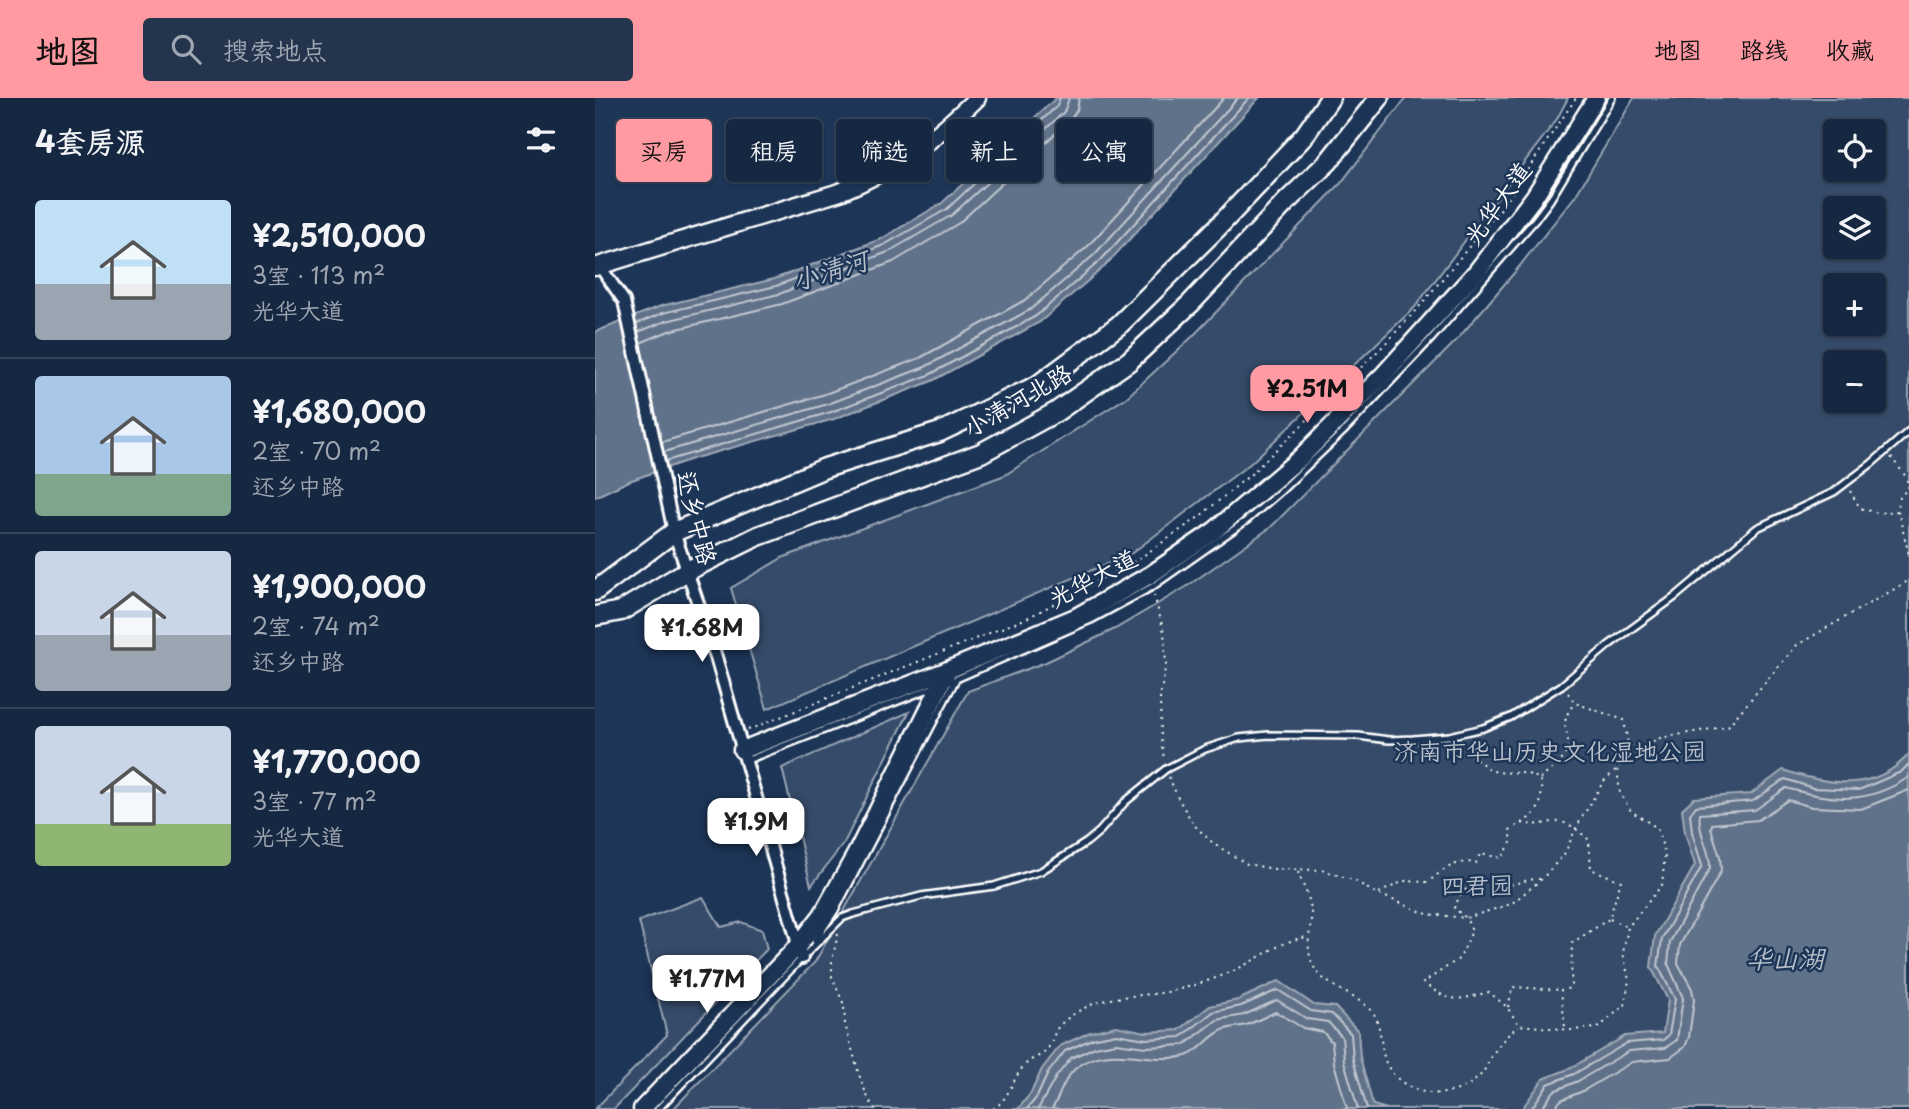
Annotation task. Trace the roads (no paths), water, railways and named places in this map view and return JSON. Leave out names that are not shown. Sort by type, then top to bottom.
[{"type":"main road","points":[[597,266],[827,196],[866,181],[918,150],[946,129],[977,98]]},
{"type":"main road","name":"小清河北路","points":[[595,592],[674,531],[825,468],[940,432],[1038,385],[1119,325],[1218,227],[1304,136],[1331,98]]},
{"type":"main road","name":"小清河北路","points":[[595,616],[621,611],[687,571],[758,536],[981,453],[1056,412],[1129,361],[1191,303],[1288,200],[1328,162],[1379,98]]},
{"type":"main road","name":"光华大道","points":[[741,749],[949,678],[1076,617],[1150,575],[1214,531],[1300,458],[1382,376],[1477,271],[1534,197],[1597,98]]},
{"type":"main road","points":[[642,1109],[800,952],[851,863],[949,678]]},
{"type":"street","name":"还乡中路","points":[[597,266],[624,300],[674,531],[716,657],[800,952]]},
{"type":"lane","points":[[949,678],[1091,620],[1152,587],[1246,521],[1282,490],[1343,432],[1432,338],[1535,220],[1557,190],[1612,98]]},
{"type":"lane","points":[[658,1109],[800,952],[842,918],[921,896],[994,886],[1041,871],[1068,856],[1094,836],[1125,802],[1166,769],[1205,749],[1239,738],[1268,735],[1358,736],[1388,740],[1449,736],[1483,728],[1511,716],[1562,685],[1609,645],[1675,597],[1757,528],[1824,498],[1909,431]]},
{"type":"water","name":"小清河","points":[[1056,98],[1259,98],[1105,266],[1040,322],[932,381],[834,419],[692,459],[629,481],[595,497],[595,332],[661,306],[774,279],[881,239],[942,203],[965,182],[1042,182],[1042,119],[1033,119]]},
{"type":"water","name":"华山湖","points":[[1909,754],[1909,1109],[1522,1109],[1543,1079],[1571,1068],[1625,1036],[1663,1033],[1668,1000],[1651,967],[1655,936],[1695,865],[1685,833],[1682,809],[1694,798],[1751,794],[1783,770],[1833,782],[1866,780],[1896,766]]},
{"type":"water","points":[[1279,981],[1314,1005],[1335,1007],[1358,1031],[1360,1057],[1373,1105],[1387,1109],[1018,1109],[1031,1093],[1042,1069],[1060,1046],[1090,1032],[1116,1026],[1146,1032],[1179,1030],[1210,1006],[1238,1000]]},
{"type":"park label","name":"济南市华山历史文化湿地公园","points":[[1550,752]]},
{"type":"park label","name":"四君园","points":[[1477,886]]}]
